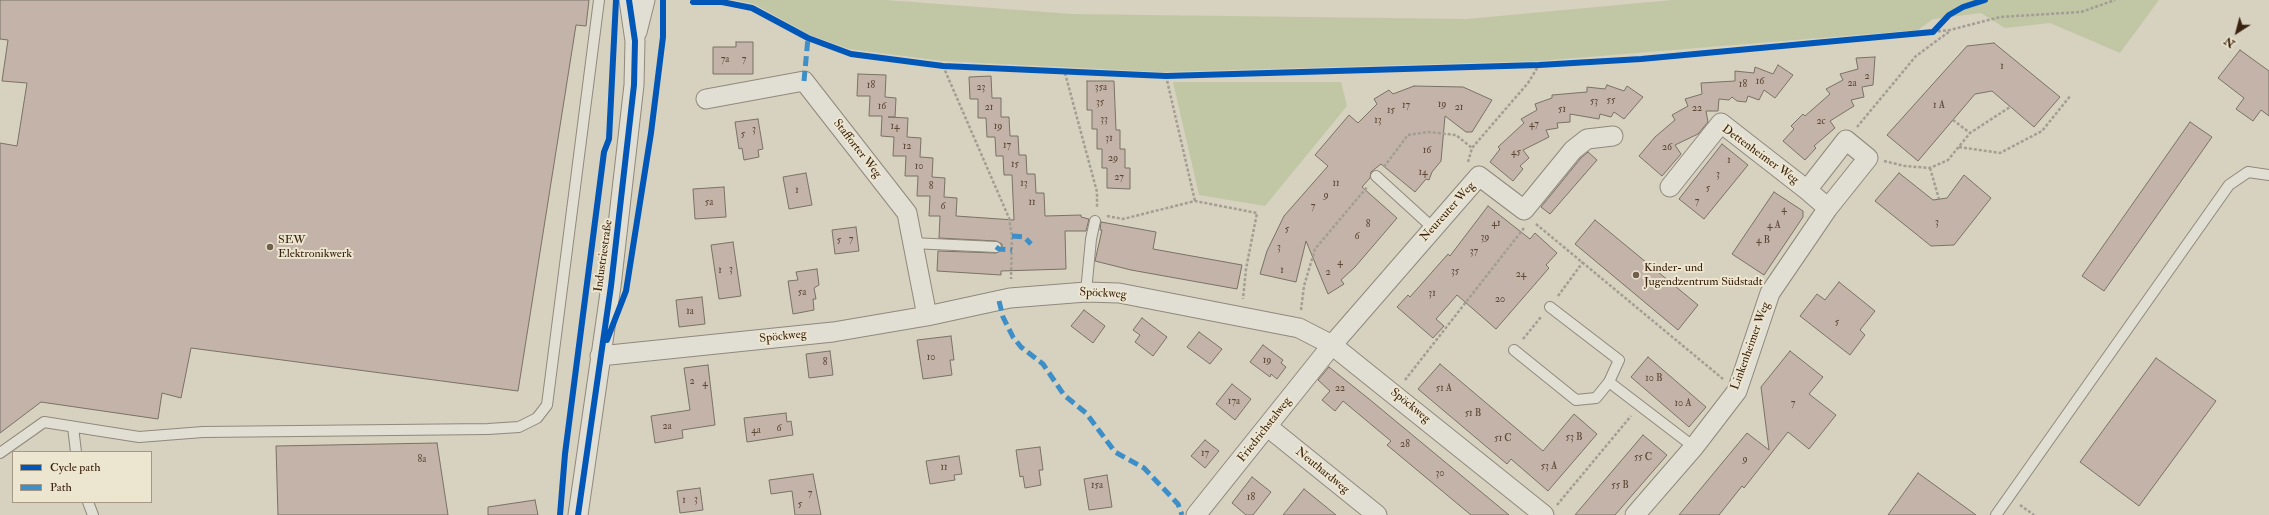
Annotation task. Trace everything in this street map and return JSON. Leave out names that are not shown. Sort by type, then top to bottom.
[{"type":"street","name":"Industriestraße","points":[[578,515],[622,200],[634,85],[635,41],[629,0]]},
{"type":"street","name":"Industriestraße","points":[[635,41],[645,0]]},
{"type":"street","name":"Stafforter Weg","points":[[706,99],[804,81],[907,213],[927,316]]},
{"type":"street","name":"Dettenheimer Weg","points":[[1670,187],[1721,123],[1807,190]]},
{"type":"street","name":"Neureuter Weg","points":[[1332,345],[1479,176],[1524,210],[1573,150],[1587,139],[1613,136]]},
{"type":"street","points":[[1828,208],[1807,190],[1846,140]]},
{"type":"street","name":"Linkenheimer Weg","points":[[1636,515],[1694,447],[1737,391],[1770,293],[1828,208],[1868,158],[1846,140]]},
{"type":"street","name":"Spöckweg","points":[[600,356],[833,332],[927,316],[1010,298],[1086,292],[1119,293],[1299,328],[1332,345],[1549,512]]},
{"type":"street","name":"Friedrichstalweg","points":[[1196,515],[1268,427],[1332,345]]},
{"type":"street","name":"Neuthardweg","points":[[1268,427],[1377,515]]},
{"type":"lane","points":[[0,453],[44,422],[139,437],[203,432],[488,430],[519,427],[537,418],[547,405],[599,0]]},
{"type":"lane","points":[[1996,515],[2229,185],[2248,172],[2269,175]]},
{"type":"lane","points":[[1376,176],[1433,228]]},
{"type":"lane","points":[[1086,292],[1091,241],[1096,218]]},
{"type":"lane","points":[[912,243],[996,247]]},
{"type":"lane","points":[[1514,350],[1576,400],[1596,398],[1609,382],[1619,360],[1550,307]]},
{"type":"lane","points":[[1609,382],[1694,447]]},
{"type":"lane","points":[[73,427],[76,451]]},
{"type":"lane","points":[[88,503],[93,515]]},
{"type":"path","points":[[1933,32],[1950,30],[2000,17],[2081,12],[2115,0]]},
{"type":"path","points":[[1846,140],[1916,56],[1950,30]]},
{"type":"path","points":[[1479,176],[1467,161],[1472,148],[1528,83],[1539,64]]},
{"type":"path","points":[[943,66],[1009,218],[1012,236],[1010,298]]},
{"type":"path","points":[[1065,73],[1097,192],[1096,218],[1123,219],[1194,200],[1257,213],[1246,269],[1241,317]]},
{"type":"path","points":[[1166,76],[1194,200]]},
{"type":"path","points":[[1959,147],[2000,153],[2042,131],[2071,95]]},
{"type":"path","points":[[1906,166],[1930,168],[1948,160],[1970,133],[2010,107]]},
{"type":"path","points":[[1953,120],[1970,133]]},
{"type":"path","points":[[1299,328],[1304,286],[1315,249],[1408,135],[1428,132],[1456,134],[1472,148]]},
{"type":"path","points":[[1930,168],[1939,199]]},
{"type":"path","points":[[1531,220],[1737,391]]},
{"type":"path","points":[[1395,394],[1526,226]]},
{"type":"path","points":[[1549,512],[1640,405]]},
{"type":"path","points":[[2009,497],[2034,515]]},
{"type":"green space","points":[[735,0],[886,0],[1072,14],[1467,19],[1672,0],[2159,0],[2120,53],[2050,23],[2005,28],[1981,13],[1933,19],[1918,30],[1539,61],[1162,72],[942,61],[849,49],[810,35],[754,4]]},
{"type":"green space","points":[[1173,82],[1341,82],[1347,106],[1265,206],[1199,195]]},
{"type":"building","name":"SEW Elektronikwerk","points":[[0,0],[589,0],[586,26],[576,25],[518,391],[191,348],[181,398],[162,393],[158,419],[41,402],[0,433],[0,143],[17,146],[27,83],[2,81],[8,40],[0,39]]},
{"type":"building","points":[[736,42],[753,42],[753,74],[713,74],[713,47],[736,47]]},
{"type":"building","points":[[1994,43],[2060,97],[2034,127],[1992,91],[1975,94],[1918,161],[1887,135],[1967,46]]},
{"type":"building","points":[[2240,50],[2269,71],[2269,116],[2261,110],[2253,121],[2236,109],[2244,98],[2218,78]]},
{"type":"building","points":[[1875,57],[1873,85],[1862,87],[1864,97],[1851,100],[1854,106],[1830,121],[1835,128],[1814,146],[1816,148],[1805,160],[1783,141],[1794,129],[1791,126],[1803,114],[1805,116],[1830,94],[1826,89],[1843,80],[1840,74],[1858,69],[1856,58]]},
{"type":"building","points":[[1778,65],[1793,75],[1775,98],[1764,90],[1759,100],[1748,96],[1746,102],[1737,101],[1732,97],[1729,100],[1719,99],[1718,111],[1706,111],[1708,122],[1698,134],[1675,145],[1681,154],[1662,176],[1639,156],[1655,137],[1675,120],[1672,115],[1688,106],[1685,99],[1702,94],[1701,83],[1735,81],[1735,71],[1754,73],[1755,67],[1773,74]]},
{"type":"building","points":[[858,74],[886,75],[885,97],[896,98],[895,117],[888,117],[908,118],[907,137],[921,138],[920,157],[933,158],[932,177],[945,178],[944,197],[957,198],[956,216],[1014,220],[1012,175],[1004,175],[1003,156],[996,156],[995,137],[987,137],[986,118],[978,118],[978,99],[970,99],[969,77],[991,76],[992,98],[1001,98],[1001,117],[1009,117],[1010,136],[1018,136],[1019,155],[1026,155],[1027,174],[1035,174],[1036,193],[1044,193],[1045,216],[1081,215],[1081,217],[1089,219],[1086,231],[1065,231],[1066,269],[1001,271],[1001,275],[937,271],[938,251],[996,253],[1002,250],[1002,244],[996,241],[939,238],[940,216],[929,216],[930,196],[917,196],[918,176],[905,176],[906,156],[893,156],[894,137],[881,136],[882,116],[869,116],[870,96],[857,96]]},
{"type":"building","points":[[1087,81],[1114,81],[1116,130],[1120,130],[1120,149],[1125,149],[1125,168],[1130,168],[1130,189],[1107,188],[1107,168],[1102,168],[1102,149],[1097,149],[1097,129],[1092,129],[1092,110],[1087,110]]},
{"type":"building","points":[[1607,85],[1624,91],[1627,86],[1643,97],[1624,119],[1614,112],[1611,117],[1600,114],[1599,119],[1570,114],[1570,122],[1557,123],[1558,128],[1546,130],[1549,137],[1523,150],[1529,158],[1520,166],[1523,169],[1513,181],[1490,162],[1500,149],[1498,147],[1524,123],[1521,119],[1537,110],[1535,104],[1552,98],[1552,95],[1587,92],[1587,87],[1605,89]]},
{"type":"building","points":[[1414,86],[1463,87],[1492,100],[1472,132],[1466,132],[1445,116],[1441,161],[1432,172],[1429,180],[1426,179],[1415,192],[1381,164],[1371,172],[1370,178],[1362,187],[1397,218],[1355,267],[1341,280],[1344,284],[1328,294],[1306,241],[1296,282],[1260,274],[1267,251],[1284,216],[1328,166],[1315,155],[1349,115],[1358,123],[1377,104],[1374,99],[1389,90],[1393,94]]},
{"type":"building","points":[[758,119],[763,149],[758,150],[759,157],[744,160],[742,148],[739,149],[735,122]]},
{"type":"building","points":[[2190,122],[2212,137],[2104,291],[2082,276]]},
{"type":"building","points":[[1722,144],[1748,165],[1704,219],[1679,199]]},
{"type":"building","points":[[1588,152],[1597,160],[1550,214],[1541,207],[1581,158]]},
{"type":"building","points":[[806,173],[812,205],[789,209],[783,177]]},
{"type":"building","points":[[1899,173],[1933,200],[1947,198],[1964,175],[1991,198],[1954,245],[1931,246],[1875,201]]},
{"type":"building","points":[[724,187],[726,217],[695,219],[693,189]]},
{"type":"building","points":[[1774,192],[1803,211],[1803,217],[1764,275],[1732,254]]},
{"type":"building","points":[[1488,206],[1530,239],[1535,233],[1557,253],[1546,265],[1549,268],[1496,329],[1457,295],[1436,319],[1444,326],[1433,338],[1397,307],[1408,295],[1410,297],[1448,254],[1450,256]]},
{"type":"building","name":"Kinder- und Jugendzentrum Südstadt","points":[[1595,220],[1698,305],[1678,330],[1575,244]]},
{"type":"building","points":[[1101,222],[1156,232],[1153,249],[1242,265],[1237,289],[1131,270],[1095,261],[1102,230],[1100,230]]},
{"type":"building","points":[[856,227],[859,251],[835,254],[832,230]]},
{"type":"building","points":[[733,242],[741,296],[719,299],[711,245]]},
{"type":"building","points":[[817,269],[819,285],[814,288],[816,299],[813,299],[814,310],[793,314],[788,281],[798,280],[796,272]]},
{"type":"building","points":[[1839,282],[1875,311],[1860,330],[1865,335],[1850,355],[1800,316],[1817,294],[1825,300]]},
{"type":"building","points":[[702,297],[705,324],[679,327],[676,300]]},
{"type":"building","points":[[1084,310],[1105,326],[1093,343],[1071,326]]},
{"type":"building","points":[[1142,318],[1167,337],[1153,356],[1135,342],[1140,335],[1133,330]]},
{"type":"building","points":[[1199,332],[1222,349],[1210,364],[1187,347]]},
{"type":"building","points":[[951,336],[954,360],[950,360],[952,375],[923,379],[917,340]]},
{"type":"building","points":[[1263,345],[1283,360],[1281,363],[1286,367],[1277,379],[1271,374],[1270,377],[1250,362]]},
{"type":"building","points":[[830,351],[833,375],[809,378],[806,354]]},
{"type":"building","points":[[1790,351],[1823,377],[1809,394],[1836,415],[1809,449],[1788,432],[1744,488],[1742,486],[1719,515],[1679,515],[1747,433],[1769,450],[1761,387]]},
{"type":"building","points":[[1648,357],[1706,407],[1689,427],[1631,377]]},
{"type":"building","points":[[2156,358],[2216,401],[2139,506],[2080,462]]},
{"type":"building","points":[[1440,364],[1543,451],[1574,414],[1597,434],[1548,491],[1511,459],[1507,464],[1418,389]]},
{"type":"building","points":[[708,365],[715,425],[682,430],[683,438],[655,443],[651,416],[690,410],[684,368]]},
{"type":"building","points":[[1329,367],[1509,515],[1471,515],[1387,445],[1391,441],[1343,401],[1335,411],[1322,400],[1330,391],[1318,380]]},
{"type":"building","points":[[1232,384],[1251,399],[1235,420],[1216,404]]},
{"type":"building","points":[[786,413],[787,422],[791,421],[793,435],[747,442],[744,418]]},
{"type":"building","points":[[1643,435],[1667,455],[1615,515],[1575,515]]},
{"type":"building","points":[[1205,440],[1219,451],[1205,468],[1191,456]]},
{"type":"building","points":[[437,443],[448,515],[278,515],[276,446]]},
{"type":"building","points":[[1040,447],[1043,470],[1039,470],[1041,485],[1025,488],[1023,476],[1020,477],[1016,450]]},
{"type":"building","points":[[959,456],[962,474],[954,475],[955,480],[930,484],[926,461]]},
{"type":"building","points":[[1918,473],[1976,515],[1888,515]]},
{"type":"building","points":[[813,474],[821,515],[795,515],[792,491],[771,494],[769,480]]},
{"type":"building","points":[[1107,475],[1112,507],[1089,510],[1084,479]]},
{"type":"building","points":[[1252,477],[1271,492],[1253,515],[1246,515],[1232,503]]},
{"type":"building","points":[[700,488],[703,510],[680,513],[677,491]]},
{"type":"building","points":[[1304,489],[1336,515],[1283,515]]},
{"type":"building","points":[[535,500],[538,515],[488,515],[488,507]]},
{"type":"marked path","points":[[804,81],[808,38]]},
{"type":"marked path","points":[[1012,236],[1024,237],[1031,244]]},
{"type":"marked path","points":[[996,247],[999,249],[1012,250]]},
{"type":"marked path","points":[[999,301],[1003,317],[1013,337],[1021,347],[1043,364],[1064,395],[1086,413],[1115,452],[1144,468],[1178,504],[1182,515]]},
{"type":"cycle path","points":[[560,515],[565,454],[604,152],[609,139],[616,0]]},
{"type":"cycle path","points":[[578,515],[611,286],[634,85],[635,41],[629,0]]},
{"type":"cycle path","points":[[607,340],[626,291],[651,133],[663,37],[663,0]]},
{"type":"cycle path","points":[[694,0],[693,2],[722,2],[752,8],[808,38],[851,54],[943,66],[1166,76],[1539,65],[1641,59],[1933,32],[1949,15],[1963,7],[1985,0]]},
{"type":"place","name":"SEW Elektronikwerk","points":[[270,247]]},
{"type":"place","name":"Kinder- und Jugendzentrum Südstadt","points":[[1636,275]]}]
